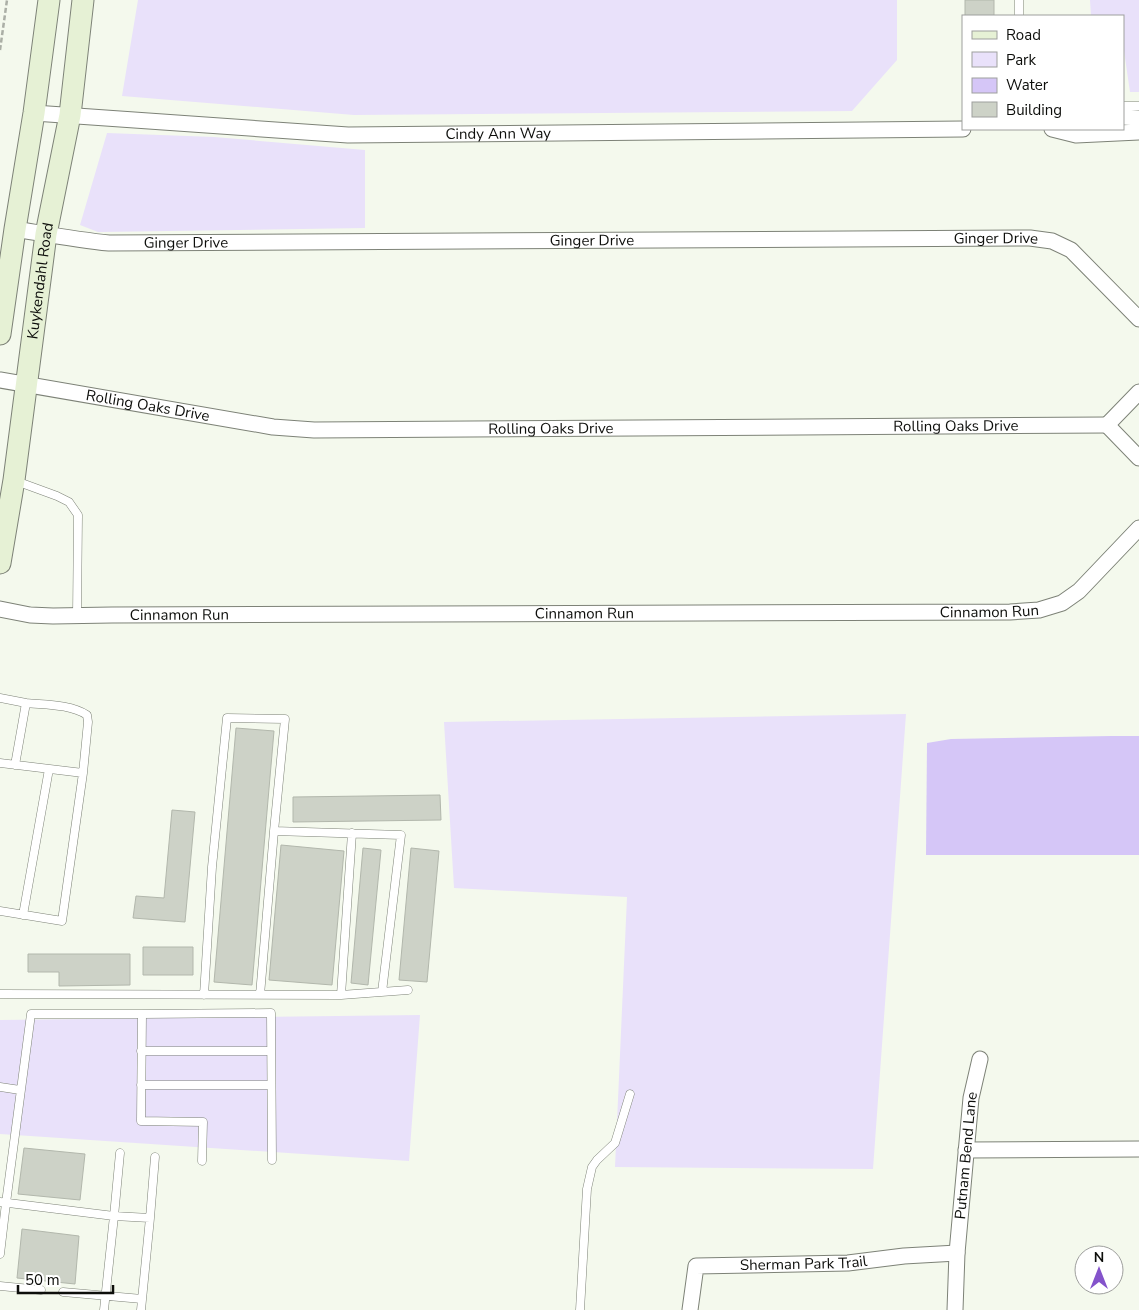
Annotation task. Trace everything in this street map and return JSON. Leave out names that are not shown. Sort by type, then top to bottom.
[{"type":"main road","points":[[0,334],[49,0]]},
{"type":"main road","name":"Kuykendahl Road","points":[[0,563],[14,480],[46,234],[70,115],[83,0]]},
{"type":"street","name":"Cindy Ann Way","points":[[34,112],[348,135],[962,129]]},
{"type":"street","points":[[1057,130],[1076,134],[1134,133]]},
{"type":"street","name":"Ginger Drive","points":[[15,229],[110,244],[1030,238],[1052,241],[1071,250],[1139,319]]},
{"type":"street","name":"Rolling Oaks Drive","points":[[0,380],[272,427],[314,430],[1106,426]]},
{"type":"street","points":[[1139,392],[1106,426],[1139,458]]},
{"type":"street","name":"Cinnamon Run","points":[[0,609],[30,615],[53,616],[990,612],[1039,610],[1062,603],[1079,591],[1139,528]]},
{"type":"street","name":"Putnam Bend Lane","points":[[955,1310],[971,1098],[980,1059]]},
{"type":"street","points":[[966,1150],[1139,1149]]},
{"type":"street","name":"Sherman Park Trail","points":[[690,1310],[696,1266],[848,1263],[904,1256],[958,1253]]},
{"type":"lane","points":[[1018,0],[1019,15]]},
{"type":"lane","points":[[1134,133],[1128,115],[1139,106]]},
{"type":"lane","points":[[14,480],[68,502],[78,515],[77,616]]},
{"type":"lane","points":[[0,698],[80,711],[86,715],[88,722],[83,773],[62,921],[0,911]]},
{"type":"lane","points":[[15,764],[26,702]]},
{"type":"lane","points":[[204,995],[212,867],[227,718],[285,719],[260,995]]},
{"type":"lane","points":[[0,763],[83,773]]},
{"type":"lane","points":[[23,915],[49,768]]},
{"type":"lane","points":[[274,831],[401,835],[382,992]]},
{"type":"lane","points":[[341,995],[352,833]]},
{"type":"lane","points":[[0,994],[341,995],[408,990]]},
{"type":"lane","points":[[0,1254],[3,1202],[31,1014],[270,1013],[272,1160]]},
{"type":"lane","points":[[142,1014],[141,1121],[203,1122],[202,1161]]},
{"type":"lane","points":[[142,1051],[271,1051]]},
{"type":"lane","points":[[142,1084],[271,1085]]},
{"type":"lane","points":[[0,1087],[20,1090]]},
{"type":"lane","points":[[580,1310],[589,1176],[597,1160],[615,1143],[630,1094]]},
{"type":"lane","points":[[104,1310],[120,1153]]},
{"type":"lane","points":[[141,1310],[155,1157]]},
{"type":"lane","points":[[3,1202],[114,1216],[150,1218]]},
{"type":"lane","points":[[0,1286],[41,1290]]},
{"type":"lane","points":[[63,1292],[142,1299]]},
{"type":"path","points":[[0,50],[7,0]]},
{"type":"green space","points":[[138,0],[897,0],[897,60],[852,111],[354,115],[122,96]]},
{"type":"green space","points":[[1090,0],[1139,0],[1139,92],[1130,92],[1124,51],[1124,15],[1091,15]]},
{"type":"green space","points":[[107,133],[214,137],[365,150],[365,228],[98,232],[80,225]]},
{"type":"green space","points":[[906,714],[873,1169],[615,1167],[627,897],[454,888],[444,722]]},
{"type":"green space","points":[[420,1015],[409,1161],[0,1134],[0,1020]]},
{"type":"water","points":[[1139,736],[1139,855],[926,855],[927,743],[951,739]]},
{"type":"building","points":[[965,0],[994,0],[994,15],[965,15]]},
{"type":"building","points":[[236,728],[274,731],[252,985],[214,982]]},
{"type":"building","points":[[440,795],[441,820],[293,822],[293,797]]},
{"type":"building","points":[[172,810],[195,812],[185,922],[133,918],[136,896],[164,898]]},
{"type":"building","points":[[281,845],[344,851],[332,985],[269,980]]},
{"type":"building","points":[[363,848],[381,850],[368,985],[351,983]]},
{"type":"building","points":[[411,848],[439,851],[427,982],[399,980]]},
{"type":"building","points":[[143,947],[193,947],[193,975],[143,975]]},
{"type":"building","points":[[28,954],[130,954],[130,985],[59,986],[59,972],[28,972]]},
{"type":"building","points":[[24,1148],[85,1154],[80,1200],[18,1194]]},
{"type":"building","points":[[22,1229],[79,1236],[75,1284],[17,1278]]}]
